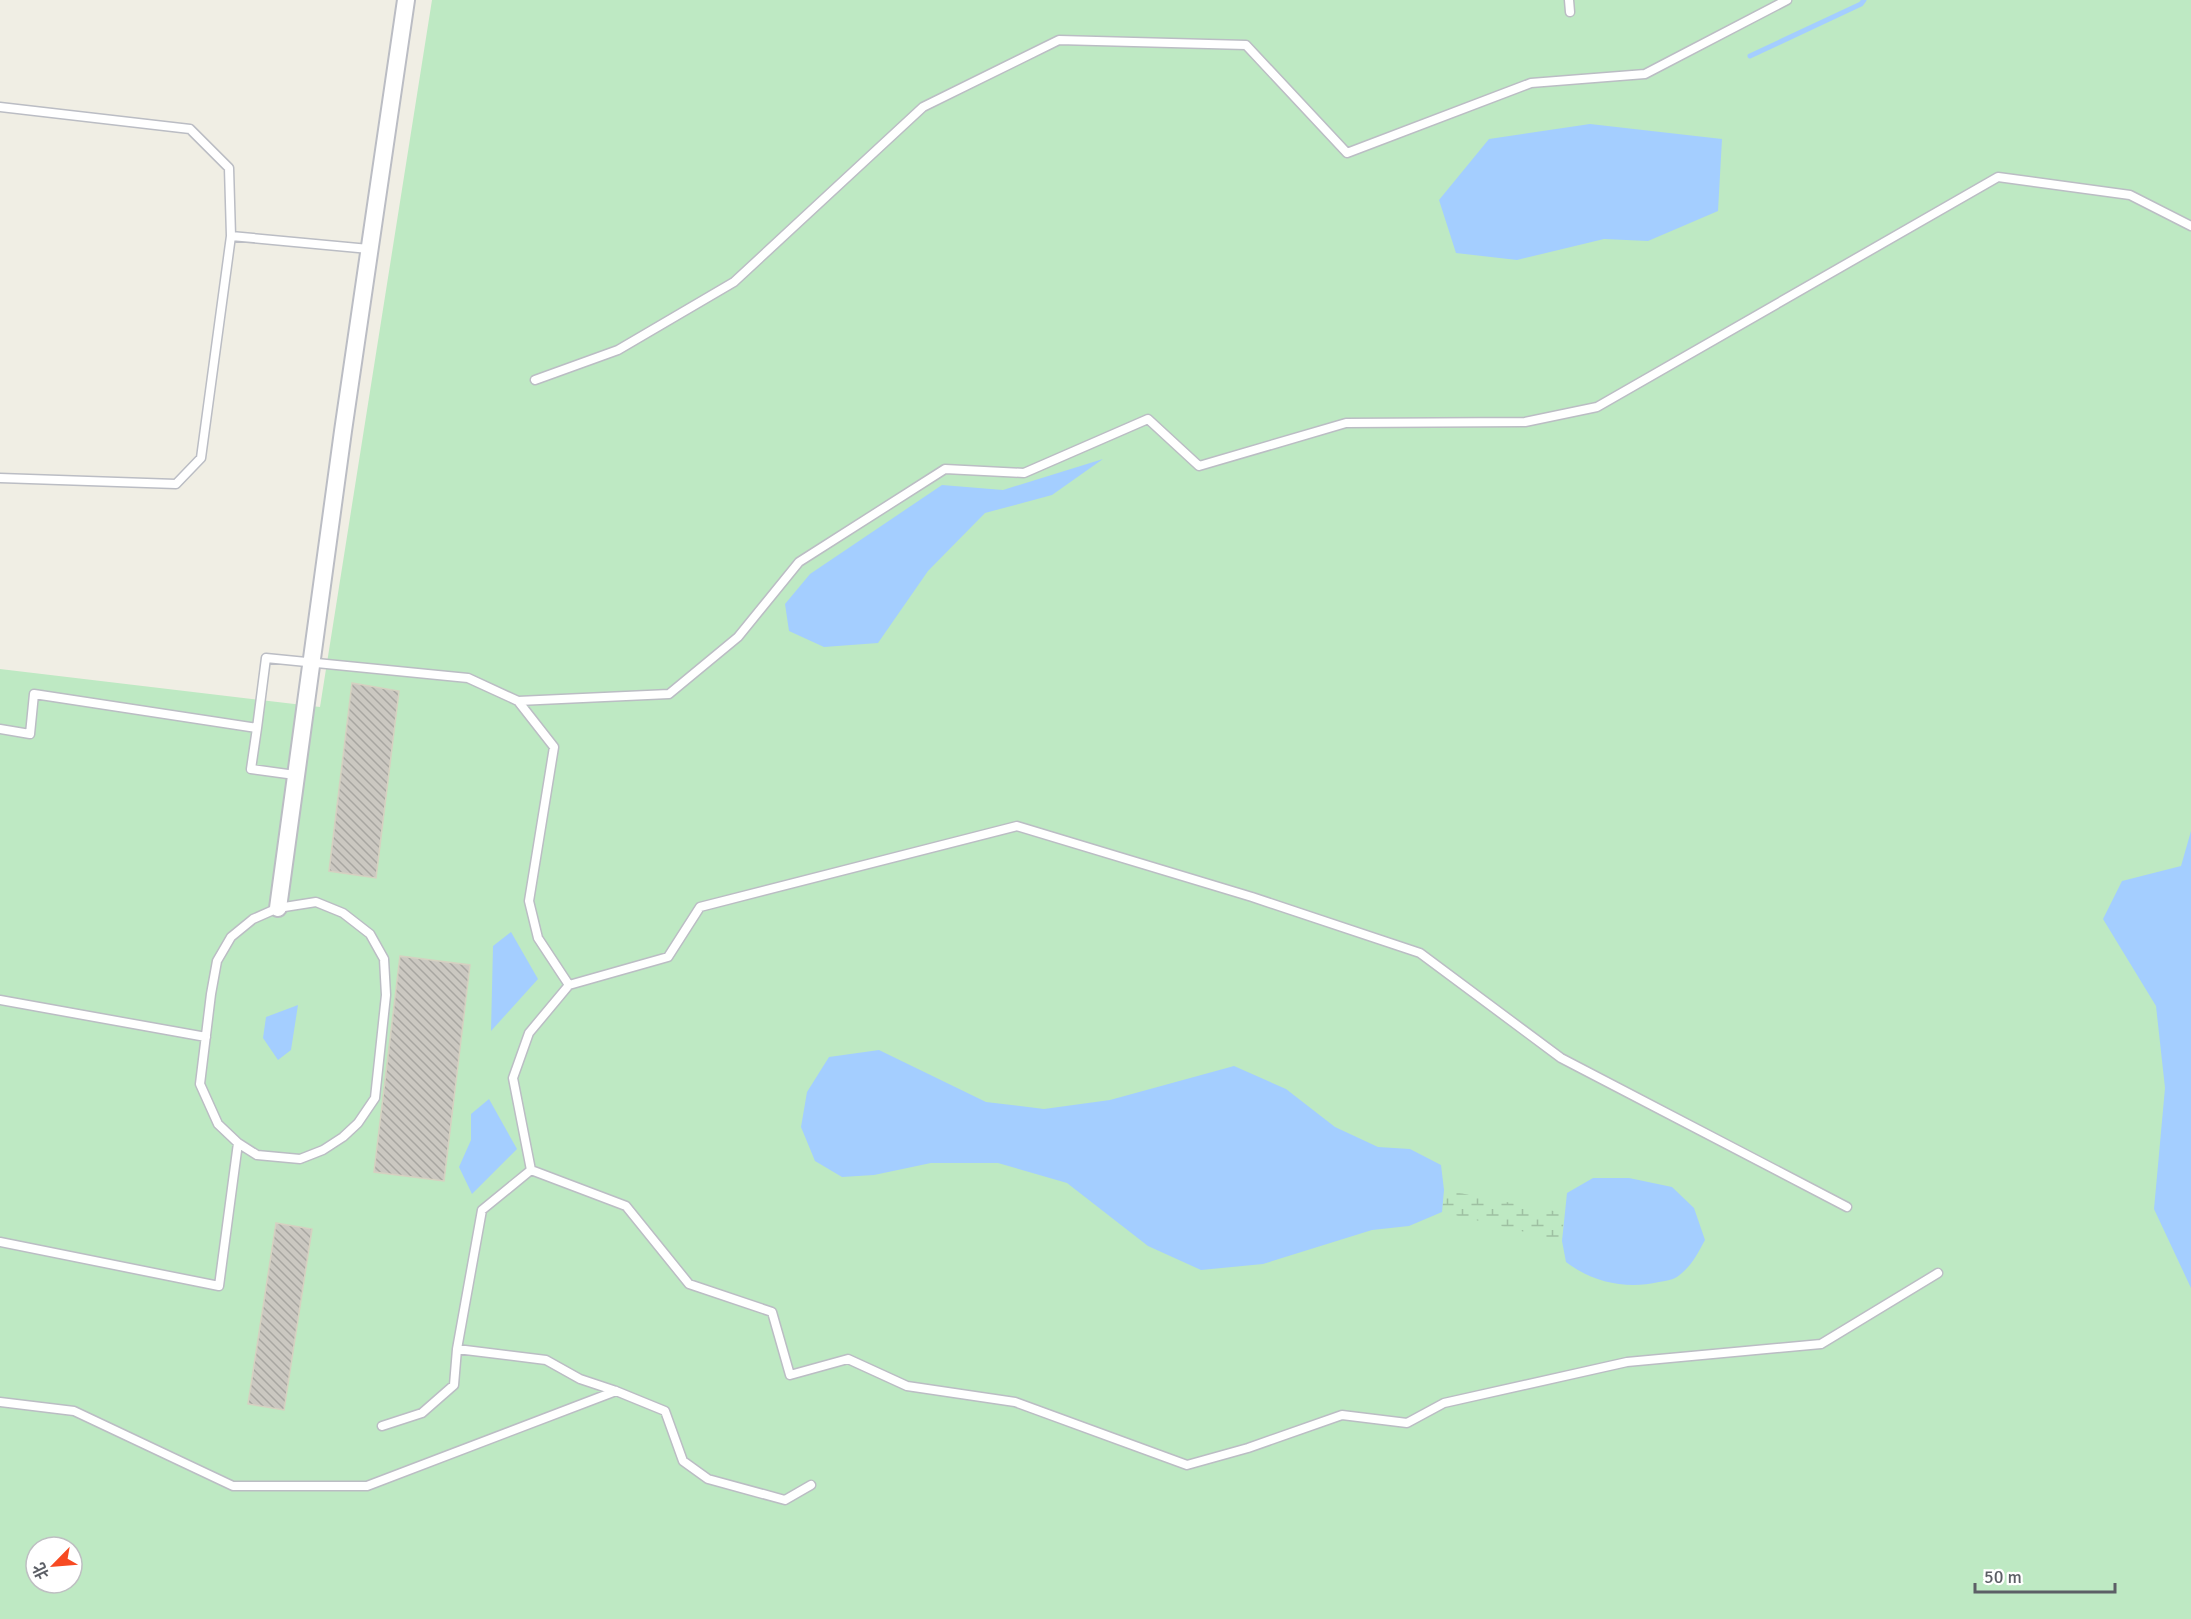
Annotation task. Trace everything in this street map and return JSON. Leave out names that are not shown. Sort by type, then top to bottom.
[{"type":"street","points":[[278,908],[310,664],[406,0]]},
{"type":"lane","points":[[1569,0],[1569,12]]},
{"type":"lane","points":[[535,380],[618,350],[734,282],[923,107],[1059,40],[1246,45],[1347,153],[1531,83],[1645,74],[1787,0]]},
{"type":"lane","points":[[0,107],[190,129],[229,168],[231,236],[201,458],[176,484],[0,478]]},
{"type":"lane","points":[[518,701],[669,694],[738,637],[799,562],[945,469],[1024,473],[1148,419],[1199,466],[1346,423],[1525,422],[1597,407],[1998,177],[2130,195],[2191,226]]},
{"type":"lane","points":[[231,236],[369,249]]},
{"type":"lane","points":[[295,775],[251,769],[266,658],[468,678],[518,701],[554,747],[529,901],[538,938],[569,985]]},
{"type":"lane","points":[[0,729],[30,734],[34,694],[257,728]]},
{"type":"lane","points":[[531,1170],[513,1078],[529,1033],[569,985],[668,957],[700,907],[1017,826],[1252,897],[1420,953],[1561,1058],[1847,1207]]},
{"type":"lane","points":[[316,902],[343,913],[370,934],[384,959],[386,995],[375,1098],[358,1123],[343,1137],[323,1150],[300,1159],[257,1155],[237,1143],[218,1124],[200,1084],[217,961],[231,937],[253,919],[278,908],[316,902]]},
{"type":"lane","points":[[0,1000],[206,1037]]},
{"type":"lane","points":[[0,1242],[219,1286],[237,1143]]},
{"type":"lane","points":[[531,1170],[626,1206],[689,1284],[772,1312],[790,1375],[848,1359],[907,1386],[1015,1402],[1187,1465],[1248,1448],[1342,1415],[1407,1423],[1444,1403],[1627,1362],[1821,1344],[1938,1273]]},
{"type":"lane","points":[[382,1426],[422,1413],[454,1385],[457,1348],[482,1210],[531,1170]]},
{"type":"lane","points":[[457,1348],[546,1360],[580,1379],[665,1411],[683,1461],[708,1479],[785,1500],[811,1485]]},
{"type":"lane","points":[[0,1402],[75,1411],[233,1486],[366,1486],[616,1391]]},
{"type":"green space","points":[[432,0],[2191,0],[2191,1619],[0,1619],[0,669],[320,707]]},
{"type":"green space","points":[[1444,1190],[1564,1213],[1562,1241],[1442,1212]]},
{"type":"water","points":[[1590,124],[1722,139],[1718,211],[1648,241],[1604,239],[1517,260],[1456,253],[1439,200],[1489,139]]},
{"type":"water","points":[[1103,459],[1052,495],[985,513],[928,571],[878,643],[824,647],[789,631],[785,604],[810,574],[942,485],[1003,490]]},
{"type":"water","points":[[2191,831],[2191,1288],[2154,1209],[2165,1088],[2156,1006],[2103,919],[2122,881],[2181,866]]},
{"type":"water","points":[[511,932],[538,979],[491,1031],[493,946]]},
{"type":"water","points":[[298,1005],[291,1050],[278,1060],[263,1038],[266,1017]]},
{"type":"water","points":[[879,1050],[986,1102],[1044,1109],[1110,1100],[1234,1066],[1286,1089],[1335,1127],[1378,1147],[1410,1149],[1441,1165],[1444,1190],[1442,1212],[1409,1226],[1372,1230],[1263,1264],[1201,1270],[1148,1246],[1067,1183],[998,1163],[931,1163],[874,1175],[842,1177],[815,1161],[801,1127],[807,1092],[829,1057]]},
{"type":"water","points":[[489,1099],[517,1149],[472,1194],[459,1167],[471,1140],[471,1114]]},
{"type":"water","points":[[1593,1178],[1629,1178],[1672,1187],[1694,1208],[1705,1240],[1686,1269],[1677,1277],[1668,1280],[1634,1285],[1598,1279],[1566,1262],[1562,1241],[1567,1193]]},
{"type":"building","points":[[352,683],[399,691],[376,878],[329,871]]},
{"type":"building","points":[[400,956],[470,965],[444,1181],[374,1172]]},
{"type":"building","points":[[276,1223],[312,1229],[284,1410],[248,1404]]},
{"type":"waterway","points":[[1750,56],[1861,4],[1864,0]]}]
